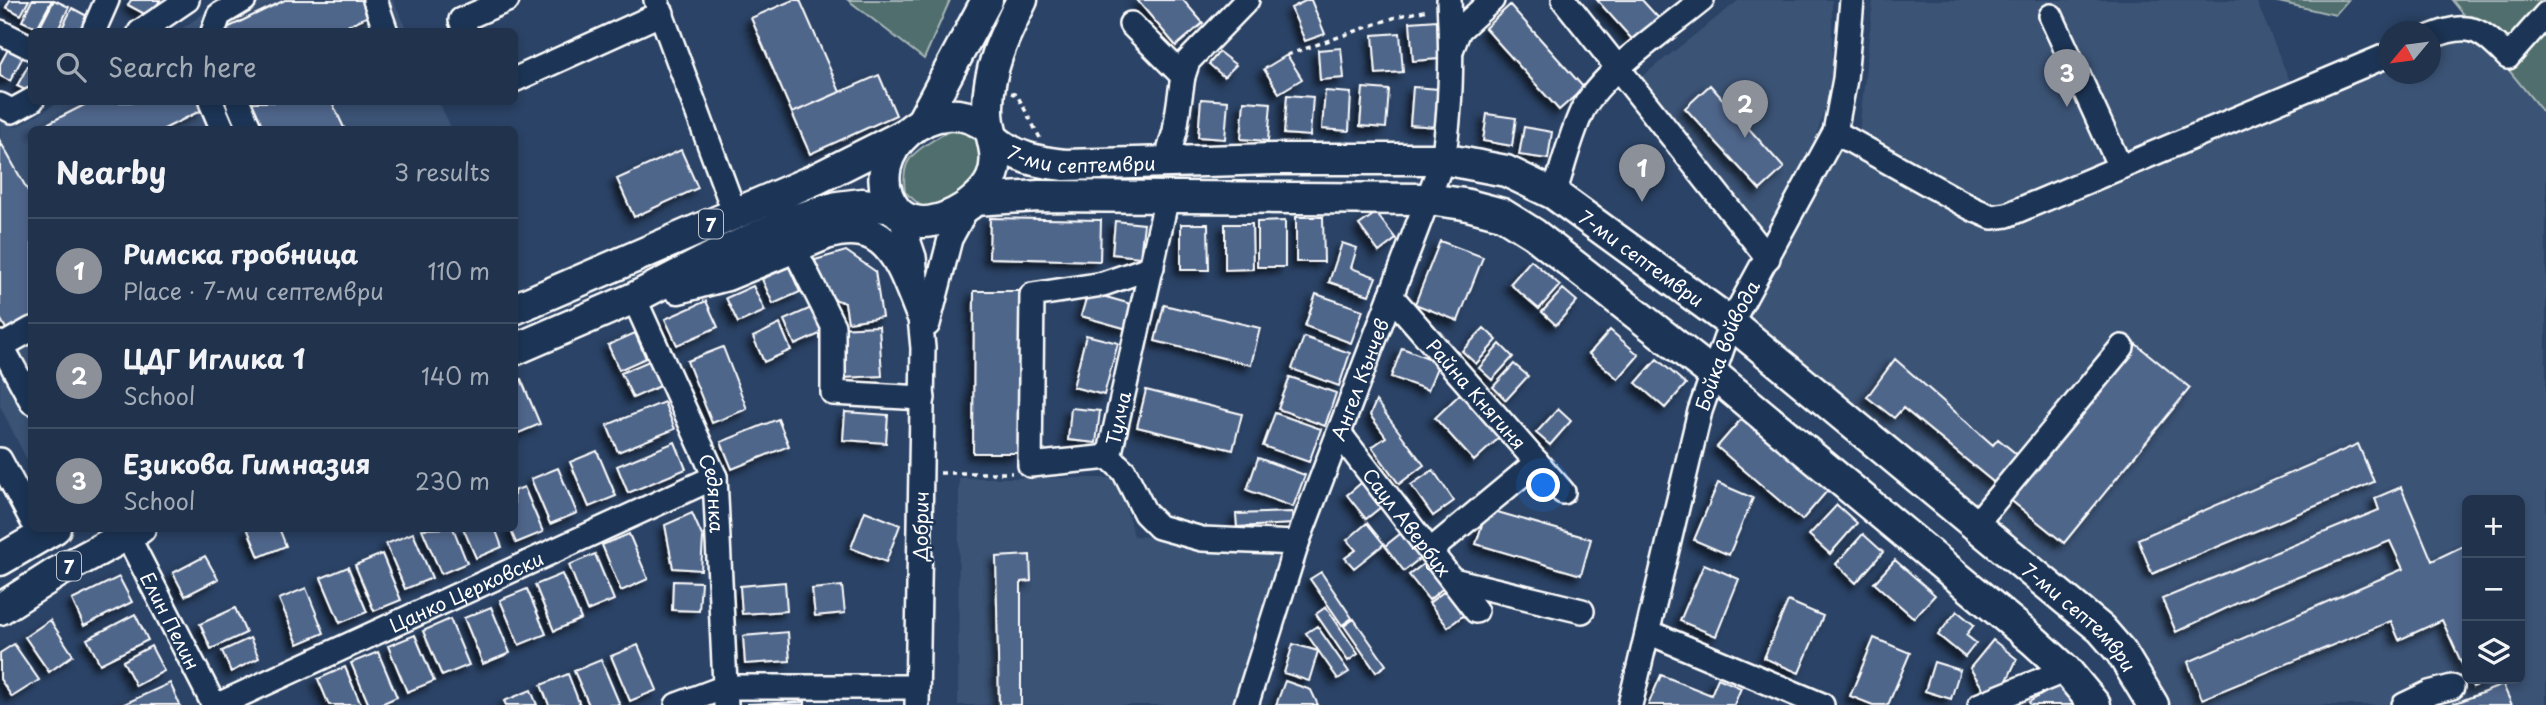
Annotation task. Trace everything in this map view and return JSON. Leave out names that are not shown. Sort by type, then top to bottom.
[{"type":"main road","points":[[897,210],[884,183],[888,156],[913,129],[987,0]]},
{"type":"main road","points":[[972,203],[986,189],[996,167],[997,152],[991,134],[989,87],[992,66],[1022,0]]},
{"type":"main road","name":"7","points":[[518,307],[828,173],[934,117],[958,114],[970,116],[991,134]]},
{"type":"main road","name":"7-ми септември","points":[[991,134],[1016,156],[1041,163],[1065,165],[1288,159],[1443,159],[1506,172],[1554,194],[1731,323],[2101,629],[2121,652],[2153,705]]},
{"type":"main road","name":"7-ми септември","points":[[972,203],[1019,196],[1428,199],[1502,214],[1574,263],[1713,374],[2033,640],[2066,670],[2095,705]]},
{"type":"main road","name":"7","points":[[518,348],[634,298],[713,257],[794,220],[838,207],[862,204],[897,210],[917,222],[927,222],[972,203]]},
{"type":"main road","points":[[634,298],[727,275],[841,229],[869,233],[893,249],[920,313]]},
{"type":"main road","name":"7","points":[[0,560],[36,532]]},
{"type":"main road","name":"7","points":[[0,609],[58,572],[134,532]]},
{"type":"street","points":[[156,27],[187,0]]},
{"type":"street","points":[[214,28],[219,15],[243,0]]},
{"type":"street","points":[[375,0],[385,28]]},
{"type":"street","points":[[464,28],[461,20],[507,0]]},
{"type":"street","points":[[1166,162],[1175,131],[1183,76],[1188,61],[1247,0]]},
{"type":"street","name":"Ангел Кънчев","points":[[1451,51],[1459,30],[1492,0]]},
{"type":"street","points":[[1564,0],[1768,258]]},
{"type":"street","points":[[1554,194],[1583,110],[1618,68],[1702,0]]},
{"type":"street","name":"Бойка войвода","points":[[1630,705],[1700,411],[1731,323],[1835,132],[1844,89],[1852,0]]},
{"type":"street","points":[[94,28],[98,3]]},
{"type":"street","name":"Ангел Кънчев","points":[[1245,705],[1297,543],[1443,159],[1449,127],[1449,4]]},
{"type":"street","points":[[518,78],[659,7],[735,214]]},
{"type":"street","points":[[2441,33],[2455,27],[2473,31],[2487,37],[2508,57],[2546,13]]},
{"type":"street","points":[[2051,16],[2120,167]]},
{"type":"street","points":[[1131,24],[1183,76]]},
{"type":"street","points":[[0,32],[28,46]]},
{"type":"street","points":[[1835,132],[1973,209],[1992,216],[2007,215],[2378,60]]},
{"type":"street","points":[[212,105],[221,126]]},
{"type":"street","points":[[239,105],[248,126]]},
{"type":"street","name":"Тулча","points":[[1167,197],[1109,457],[1124,471],[1145,513],[1159,527],[1202,540],[1297,543]]},
{"type":"street","name":"Добрич","points":[[923,348],[943,260],[958,221],[972,203]]},
{"type":"street","name":"Добрич","points":[[897,210],[914,257],[923,348],[917,696]]},
{"type":"street","points":[[794,248],[833,326],[832,393],[923,398]]},
{"type":"street","points":[[1109,457],[1030,465],[1032,295],[1103,284],[1152,267]]},
{"type":"street","name":"Райна Княгиня","points":[[1391,296],[1563,492]]},
{"type":"street","name":"Седянка","points":[[634,298],[715,477],[726,696]]},
{"type":"street","points":[[28,331],[0,345],[28,395]]},
{"type":"street","points":[[1975,525],[2122,347]]},
{"type":"street","name":"Саул Авербух","points":[[1339,433],[1476,611]]},
{"type":"street","points":[[0,460],[28,506]]},
{"type":"street","points":[[1430,551],[1537,462]]},
{"type":"street","name":"Цанко Церковски","points":[[216,705],[715,477]]},
{"type":"street","name":"Елин Пелин","points":[[134,532],[216,705]]},
{"type":"street","points":[[1453,580],[1582,611]]},
{"type":"street","points":[[1648,632],[1822,705]]},
{"type":"street","points":[[1980,705],[2066,670]]},
{"type":"street","points":[[2404,705],[2429,693],[2452,687]]},
{"type":"street","points":[[677,705],[726,696],[917,696]]},
{"type":"path","points":[[1287,55],[1399,16],[1449,4]]},
{"type":"path","points":[[989,87],[1017,95],[1040,135],[1041,163]]},
{"type":"path","points":[[921,473],[1015,473],[1030,465]]},
{"type":"shaded area","points":[[223,0],[393,0],[407,28],[183,28]]},
{"type":"shaded area","points":[[1739,0],[1832,0],[1832,83],[1800,192],[1754,240],[1631,85]]},
{"type":"shaded area","points":[[1873,0],[2256,0],[2297,98],[2378,65],[2378,84],[2441,84],[2441,40],[2474,26],[2546,116],[2546,705],[2153,705],[2138,677],[1731,323],[1835,132],[1858,142]]},
{"type":"shaded area","points":[[54,105],[440,105],[451,126],[28,126],[28,462],[0,406],[0,120],[16,127]]},
{"type":"shaded area","points":[[959,478],[1117,478],[1134,536],[1297,543],[1246,705],[958,705]]},
{"type":"green space","points":[[848,0],[950,0],[924,59]]},
{"type":"green space","points":[[2270,0],[2348,0],[2335,15]]},
{"type":"green space","points":[[2452,0],[2546,0],[2546,116]]},
{"type":"green space","points":[[955,130],[978,132],[988,151],[983,176],[947,208],[922,207],[905,192],[906,166],[919,149]]},
{"type":"building","points":[[10,0],[29,0],[21,15],[6,7]]},
{"type":"building","points":[[32,0],[52,0],[37,28],[22,21]]},
{"type":"building","points":[[54,0],[69,7],[59,28],[40,28]]},
{"type":"building","points":[[131,0],[160,0],[150,17],[128,5]]},
{"type":"building","points":[[285,0],[369,0],[375,13],[342,28],[227,28]]},
{"type":"building","points":[[793,0],[800,0],[840,92],[792,113],[751,18]]},
{"type":"building","points":[[1137,0],[1183,0],[1203,23],[1176,46]]},
{"type":"building","points":[[1311,0],[1325,34],[1305,41],[1291,8]]},
{"type":"building","points":[[1597,0],[1642,0],[1664,24],[1639,47]]},
{"type":"building","points":[[1510,5],[1584,88],[1559,110],[1485,28]]},
{"type":"building","points":[[72,8],[87,16],[81,28],[62,28]]},
{"type":"building","points":[[1437,20],[1439,59],[1413,61],[1410,22]]},
{"type":"building","points":[[1400,33],[1403,72],[1376,74],[1373,35]]},
{"type":"building","points":[[11,44],[26,51],[10,81],[0,76],[0,64]]},
{"type":"building","points":[[1341,48],[1344,78],[1320,80],[1318,50]]},
{"type":"building","points":[[1219,52],[1236,65],[1224,77],[1209,64]]},
{"type":"building","points":[[1287,55],[1302,79],[1279,93],[1264,69]]},
{"type":"building","points":[[28,65],[28,91],[17,86]]},
{"type":"building","points":[[879,75],[896,115],[810,154],[792,113]]},
{"type":"building","points":[[1710,85],[1784,168],[1760,190],[1685,108]]},
{"type":"building","points":[[1413,87],[1439,89],[1437,127],[1410,125]]},
{"type":"building","points":[[1363,88],[1389,90],[1386,128],[1360,126]]},
{"type":"building","points":[[1325,91],[1351,93],[1349,131],[1322,129]]},
{"type":"building","points":[[1287,95],[1313,97],[1310,136],[1284,134]]},
{"type":"building","points":[[1201,99],[1228,101],[1225,139],[1198,137]]},
{"type":"building","points":[[1244,101],[1271,103],[1268,141],[1241,139]]},
{"type":"building","points":[[84,105],[200,105],[202,110],[170,126],[43,126]]},
{"type":"building","points":[[244,105],[333,105],[343,126],[253,126]]},
{"type":"building","points":[[1487,114],[1516,118],[1512,146],[1483,141]]},
{"type":"building","points":[[1524,127],[1552,132],[1548,159],[1519,155]]},
{"type":"building","points":[[0,141],[28,191],[28,326],[10,336],[0,318]]},
{"type":"building","points":[[681,150],[698,188],[634,217],[617,179]]},
{"type":"building","points":[[1376,213],[1396,239],[1379,252],[1359,225]]},
{"type":"building","points":[[1296,217],[1323,217],[1324,262],[1296,262]]},
{"type":"building","points":[[990,218],[1101,220],[1100,261],[989,258]]},
{"type":"building","points":[[1115,221],[1144,224],[1140,257],[1112,254]]},
{"type":"building","points":[[1285,221],[1285,267],[1257,267],[1257,222]]},
{"type":"building","points":[[1181,224],[1208,224],[1209,270],[1181,270]]},
{"type":"building","points":[[1225,224],[1252,224],[1253,269],[1225,270]]},
{"type":"building","points":[[1440,241],[1483,257],[1458,321],[1415,304]]},
{"type":"building","points":[[1342,243],[1357,248],[1351,268],[1376,277],[1369,295],[1329,282]]},
{"type":"building","points":[[846,251],[875,271],[882,317],[848,322],[845,303],[826,296],[815,260]]},
{"type":"building","points":[[1531,260],[1560,285],[1539,309],[1510,284]]},
{"type":"building","points":[[789,267],[800,292],[773,304],[762,279]]},
{"type":"building","points":[[753,286],[765,311],[738,323],[726,298]]},
{"type":"building","points":[[1563,289],[1577,301],[1556,325],[1542,312]]},
{"type":"building","points":[[974,291],[1020,291],[1019,453],[973,453]]},
{"type":"building","points":[[1088,292],[1138,306],[1131,330],[1081,316]]},
{"type":"building","points":[[1316,294],[1363,310],[1351,343],[1305,326]]},
{"type":"building","points":[[706,301],[718,327],[677,345],[665,319]]},
{"type":"building","points":[[1164,305],[1260,328],[1251,365],[1155,341]]},
{"type":"building","points":[[811,308],[822,333],[795,345],[784,320]]},
{"type":"building","points":[[780,324],[791,350],[764,362],[753,337]]},
{"type":"building","points":[[879,326],[882,376],[841,378],[838,328]]},
{"type":"building","points":[[1484,328],[1497,340],[1476,364],[1462,351]]},
{"type":"building","points":[[1610,330],[1639,355],[1618,379],[1589,354]]},
{"type":"building","points":[[635,333],[646,358],[619,370],[608,345]]},
{"type":"building","points":[[1086,335],[1118,343],[1104,395],[1073,387]]},
{"type":"building","points":[[1304,337],[1350,353],[1339,386],[1292,369]]},
{"type":"building","points":[[1500,344],[1513,357],[1492,380],[1479,368]]},
{"type":"building","points":[[2136,344],[2190,388],[2064,543],[2008,498]]},
{"type":"building","points":[[723,347],[747,409],[712,423],[687,361]]},
{"type":"building","points":[[1402,348],[1439,362],[1428,390],[1391,377]]},
{"type":"building","points":[[1657,359],[1686,384],[1665,408],[1636,383]]},
{"type":"building","points":[[1895,359],[1993,445],[1998,439],[2020,457],[1997,485],[1903,408],[1894,418],[1867,397]]},
{"type":"building","points":[[649,361],[660,386],[633,398],[621,373]]},
{"type":"building","points":[[1514,364],[1528,376],[1506,400],[1493,387]]},
{"type":"building","points":[[1290,377],[1336,393],[1325,426],[1278,409]]},
{"type":"building","points":[[521,379],[540,424],[518,433],[518,380]]},
{"type":"building","points":[[1146,390],[1242,414],[1233,450],[1137,427]]},
{"type":"building","points":[[1460,394],[1500,437],[1474,461],[1435,418]]},
{"type":"building","points":[[1376,401],[1424,465],[1399,484],[1372,447],[1386,437],[1370,415]]},
{"type":"building","points":[[664,402],[675,429],[618,452],[607,425]]},
{"type":"building","points":[[1071,408],[1100,411],[1096,443],[1068,440]]},
{"type":"building","points":[[1558,409],[1571,421],[1550,445],[1536,433]]},
{"type":"building","points":[[845,412],[888,415],[886,443],[843,440]]},
{"type":"building","points":[[1275,413],[1321,429],[1309,462],[1263,446]]},
{"type":"building","points":[[1743,417],[1828,490],[1802,520],[1717,447]]},
{"type":"building","points":[[778,419],[789,446],[732,469],[721,442]]},
{"type":"building","points":[[675,442],[686,469],[628,493],[617,466]]},
{"type":"building","points":[[2358,444],[2374,482],[2152,574],[2138,539]]},
{"type":"building","points":[[597,451],[616,496],[589,507],[570,462]]},
{"type":"building","points":[[1258,458],[1305,475],[1293,507],[1247,490]]},
{"type":"building","points":[[558,468],[577,513],[550,524],[531,479]]},
{"type":"building","points":[[1433,470],[1454,501],[1433,516],[1411,485]]},
{"type":"building","points":[[1367,478],[1386,503],[1366,519],[1347,495]]},
{"type":"building","points":[[1718,483],[1753,498],[1729,555],[1694,540]]},
{"type":"building","points":[[524,487],[543,532],[516,543],[512,532],[518,532],[518,489]]},
{"type":"building","points":[[2401,487],[2432,561],[2462,546],[2462,664],[2442,620],[2399,640],[2391,621],[2202,699],[2188,662],[2403,569],[2390,541],[2265,590],[2176,632],[2162,599],[2379,510],[2375,498]]},
{"type":"building","points":[[1837,505],[1857,523],[1830,554],[1809,535]]},
{"type":"building","points":[[1487,509],[1591,539],[1581,575],[1476,544]]},
{"type":"building","points":[[865,511],[900,525],[886,562],[851,548]]},
{"type":"building","points":[[1292,512],[1293,524],[1237,527],[1236,514]]},
{"type":"building","points":[[692,513],[703,538],[701,570],[673,568],[665,525]]},
{"type":"building","points":[[1367,523],[1384,544],[1354,568],[1345,558],[1356,550],[1347,540]]},
{"type":"building","points":[[1405,530],[1424,555],[1404,571],[1385,546]]},
{"type":"building","points":[[249,532],[281,532],[286,546],[259,557]]},
{"type":"building","points":[[423,532],[455,532],[467,563],[441,574]]},
{"type":"building","points":[[465,532],[496,532],[502,547],[476,558]]},
{"type":"building","points":[[413,533],[432,578],[405,589],[386,544]]},
{"type":"building","points":[[629,534],[648,579],[621,591],[602,545]]},
{"type":"building","points":[[1863,534],[1883,552],[1856,583],[1836,564]]},
{"type":"building","points":[[382,554],[401,600],[374,611],[355,565]]},
{"type":"building","points":[[595,554],[614,600],[587,611],[569,565]]},
{"type":"building","points":[[1030,555],[1031,581],[1021,582],[1021,705],[999,705],[996,557]]},
{"type":"building","points":[[205,556],[218,579],[185,596],[173,573]]},
{"type":"building","points":[[1430,559],[1449,583],[1429,600],[1409,575]]},
{"type":"building","points":[[1895,560],[1935,595],[1914,618],[1874,583]]},
{"type":"building","points":[[1704,564],[1739,579],[1716,636],[1680,621]]},
{"type":"building","points":[[348,567],[367,612],[340,623],[321,578]]},
{"type":"building","points":[[1321,572],[1352,618],[1342,625],[1310,579]]},
{"type":"building","points":[[562,574],[581,619],[554,631],[535,585]]},
{"type":"building","points":[[119,577],[132,602],[84,626],[72,600]]},
{"type":"building","points":[[673,581],[701,582],[699,611],[672,610]]},
{"type":"building","points":[[785,582],[787,611],[742,614],[740,586]]},
{"type":"building","points":[[842,586],[845,613],[815,616],[812,589]]},
{"type":"building","points":[[1450,587],[1469,611],[1448,627],[1429,603]]},
{"type":"building","points":[[306,588],[324,633],[298,644],[279,599]]},
{"type":"building","points":[[527,589],[546,634],[519,645],[500,600]]},
{"type":"building","points":[[1788,601],[1823,616],[1799,673],[1764,658]]},
{"type":"building","points":[[491,607],[510,653],[483,664],[464,618]]},
{"type":"building","points":[[1326,607],[1358,654],[1348,661],[1316,614]]},
{"type":"building","points":[[235,608],[246,633],[211,649],[200,624]]},
{"type":"building","points":[[1957,611],[1974,625],[1966,635],[1976,643],[1965,657],[1938,635]]},
{"type":"building","points":[[135,614],[148,640],[100,664],[87,639]]},
{"type":"building","points":[[450,619],[469,665],[442,676],[423,631]]},
{"type":"building","points":[[1354,619],[1386,665],[1376,672],[1344,626]]},
{"type":"building","points":[[50,620],[73,655],[49,672],[25,637]]},
{"type":"building","points":[[1317,626],[1349,672],[1338,679],[1306,633]]},
{"type":"building","points":[[788,632],[790,661],[745,664],[743,636]]},
{"type":"building","points":[[415,635],[434,681],[407,692],[388,646]]},
{"type":"building","points":[[250,638],[259,658],[231,672],[222,651]]},
{"type":"building","points":[[1874,638],[1910,653],[1888,705],[1873,705],[1850,696]]},
{"type":"building","points":[[1993,640],[2017,659],[2004,687],[1985,692],[1970,668]]},
{"type":"building","points":[[14,644],[39,680],[12,697],[0,679],[0,653]]},
{"type":"building","points":[[1293,644],[1318,651],[1309,681],[1284,673]]},
{"type":"building","points":[[638,645],[657,690],[630,701],[611,656]]},
{"type":"building","points":[[151,646],[164,671],[136,686],[123,661]]},
{"type":"building","points":[[378,652],[397,697],[379,705],[369,705],[351,663]]},
{"type":"building","points":[[601,660],[620,705],[589,705],[574,671]]},
{"type":"building","points":[[1934,662],[1960,670],[1951,699],[1925,691]]},
{"type":"building","points":[[345,667],[361,705],[329,705],[318,679]]},
{"type":"building","points":[[568,674],[580,705],[549,705],[541,685]]},
{"type":"building","points":[[1661,675],[1711,695],[1718,678],[1741,688],[1734,705],[1648,705]]},
{"type":"building","points":[[1285,681],[1311,690],[1318,705],[1276,705]]},
{"type":"building","points":[[2066,681],[2079,705],[2031,705],[2029,702]]},
{"type":"building","points":[[170,683],[180,705],[124,704]]},
{"type":"building","points":[[2503,685],[2512,705],[2450,705],[2466,699]]},
{"type":"building","points":[[531,690],[537,705],[506,705],[504,701]]},
{"type":"building","points":[[805,702],[805,705],[748,705],[748,704]]},
{"type":"place","name":"Езикова Гимназия","points":[[2067,107]]},
{"type":"place","name":"ЦДГ Иглика 1","points":[[1745,138]]},
{"type":"place","name":"Римска гробница","points":[[1642,202]]}]
